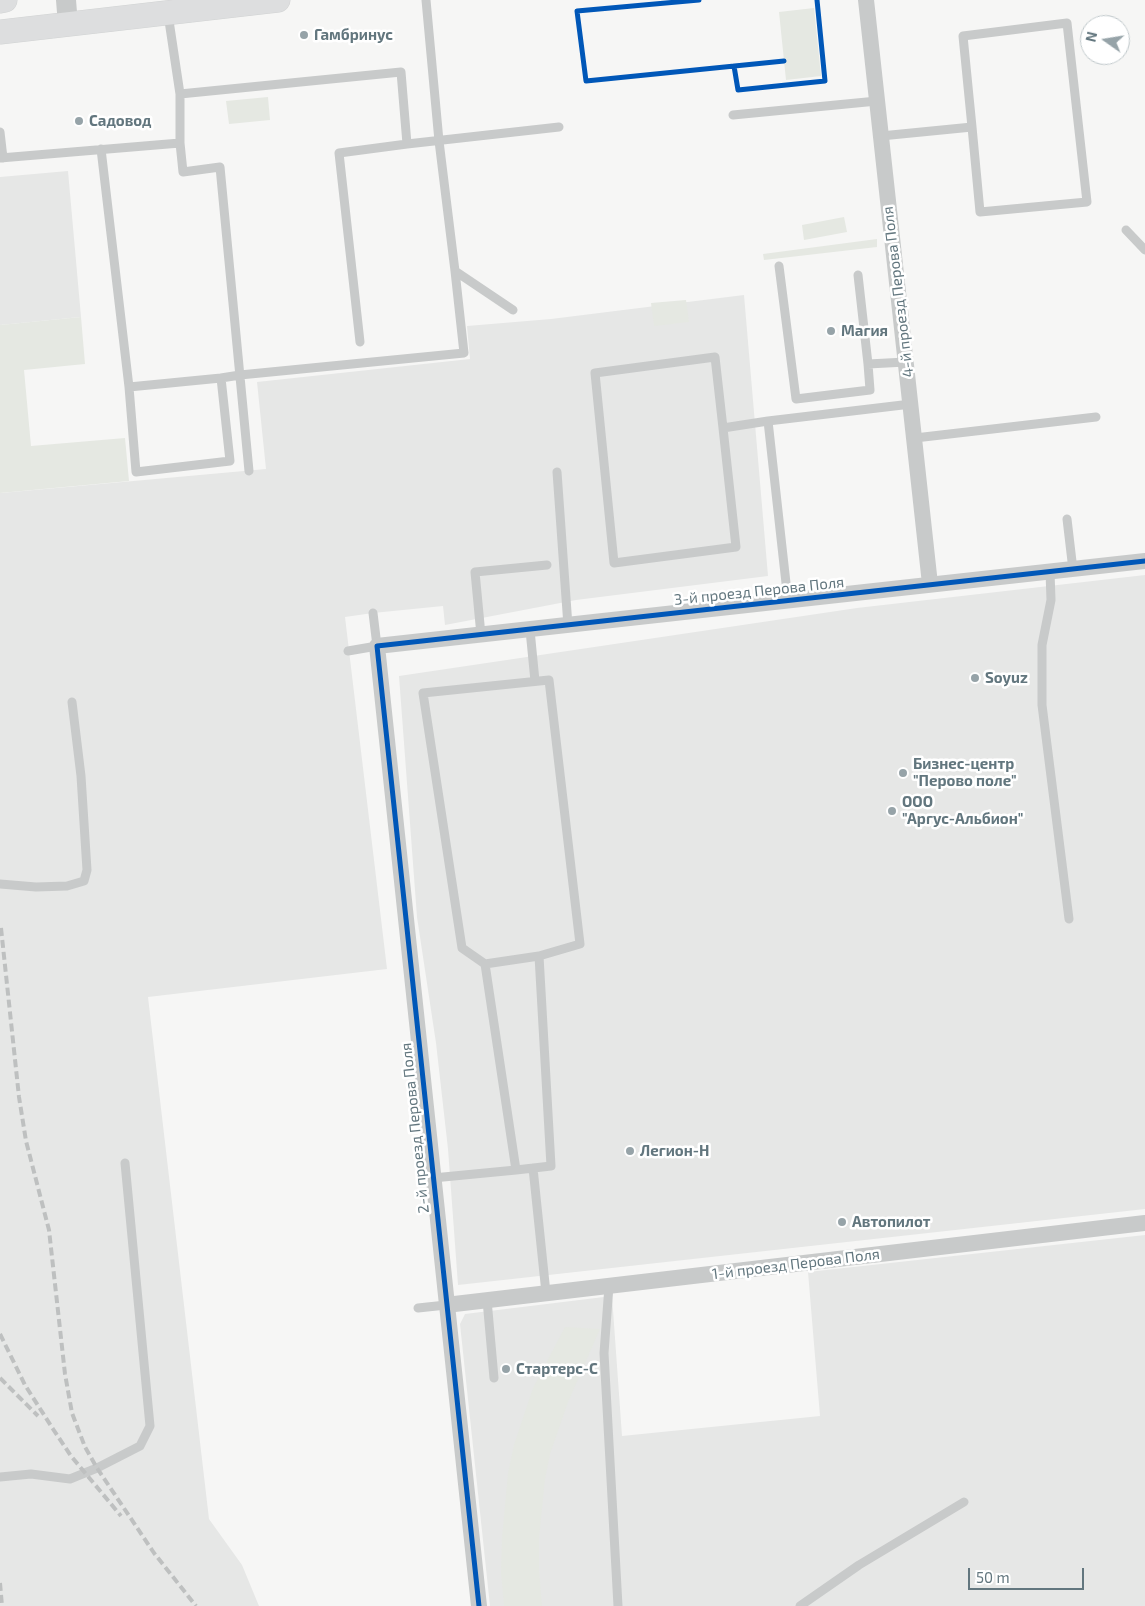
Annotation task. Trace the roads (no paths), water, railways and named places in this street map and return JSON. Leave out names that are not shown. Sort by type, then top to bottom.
[{"type":"main road","points":[[0,1],[5,0]]},
{"type":"main road","points":[[0,32],[278,0]]},
{"type":"street","points":[[66,0],[68,25]]},
{"type":"street","name":"4-й проезд Перова Поля","points":[[866,0],[930,584]]},
{"type":"street","name":"3-й проезд Перова Поля","points":[[377,646],[1145,561]]},
{"type":"street","name":"2-й проезд Перова Поля","points":[[377,646],[479,1606]]},
{"type":"street","name":"1-й проезд Перова Поля","points":[[446,1305],[1145,1223]]},
{"type":"lane","points":[[129,387],[464,353],[455,271],[454,230],[440,141],[426,0]]},
{"type":"lane","points":[[168,13],[180,94],[180,143],[183,172],[220,168],[249,471]]},
{"type":"lane","points":[[1067,23],[1087,202],[980,212],[972,127],[963,36],[1067,23]]},
{"type":"lane","points":[[180,94],[400,72],[406,144]]},
{"type":"lane","points":[[733,115],[877,101]]},
{"type":"lane","points":[[360,342],[339,153],[559,127]]},
{"type":"lane","points":[[881,136],[972,127]]},
{"type":"lane","points":[[0,132],[1,158],[180,143]]},
{"type":"lane","points":[[101,149],[129,387],[136,472],[230,461],[221,378]]},
{"type":"lane","points":[[1126,230],[1145,250]]},
{"type":"lane","points":[[779,266],[796,399],[870,390],[858,275]]},
{"type":"lane","points":[[455,271],[513,310]]},
{"type":"lane","points":[[715,357],[723,428],[736,547],[614,563],[594,373],[715,357]]},
{"type":"lane","points":[[868,364],[906,362]]},
{"type":"lane","points":[[723,428],[911,404]]},
{"type":"lane","points":[[915,438],[1096,417]]},
{"type":"lane","points":[[768,421],[788,601]]},
{"type":"lane","points":[[557,472],[568,626]]},
{"type":"lane","points":[[1067,519],[1072,570]]},
{"type":"lane","points":[[481,635],[475,572],[547,565]]},
{"type":"lane","points":[[1050,572],[1051,600],[1042,645],[1042,705],[1069,919]]},
{"type":"lane","points":[[348,651],[354,648],[377,646],[373,613]]},
{"type":"lane","points":[[530,630],[535,681]]},
{"type":"lane","points":[[549,680],[580,944],[539,956],[486,964],[462,948],[423,693],[549,680]]},
{"type":"lane","points":[[0,884],[36,887],[67,886],[84,881],[87,870],[81,776],[72,702]]},
{"type":"lane","points":[[433,1178],[551,1166],[539,956]]},
{"type":"lane","points":[[486,964],[516,1170]]},
{"type":"lane","points":[[0,1477],[31,1474],[70,1479],[97,1468],[140,1446],[150,1426],[125,1163]]},
{"type":"lane","points":[[533,1168],[546,1293]]},
{"type":"lane","points":[[609,1286],[604,1354],[618,1606]]},
{"type":"lane","points":[[487,1300],[494,1378]]},
{"type":"lane","points":[[418,1308],[446,1305]]},
{"type":"lane","points":[[800,1606],[859,1564],[964,1502]]},
{"type":"railway","points":[[1,928],[19,1097],[26,1141],[49,1230],[65,1374],[72,1413],[85,1447],[97,1468],[154,1553],[196,1606]]},
{"type":"railway","points":[[0,1334],[25,1385],[53,1429],[71,1456],[121,1516]]},
{"type":"railway","points":[[0,1378],[38,1416]]},
{"type":"railway","points":[[0,1583],[2,1606]]},
{"type":"place","name":"Гамбринус","points":[[304,35]]},
{"type":"place","name":"Садовод","points":[[79,121]]},
{"type":"place","name":"Магия","points":[[831,331]]},
{"type":"place","name":"Soyuz","points":[[975,678]]},
{"type":"place","name":"Бизнес-центр \"Перово поле\"","points":[[903,773]]},
{"type":"place","name":"ООО \"Аргус-Альбион\"","points":[[892,811]]},
{"type":"place","name":"Легион-Н","points":[[630,1151]]},
{"type":"place","name":"Автопилот","points":[[842,1222]]},
{"type":"place","name":"Стартерс-С","points":[[506,1369]]}]
